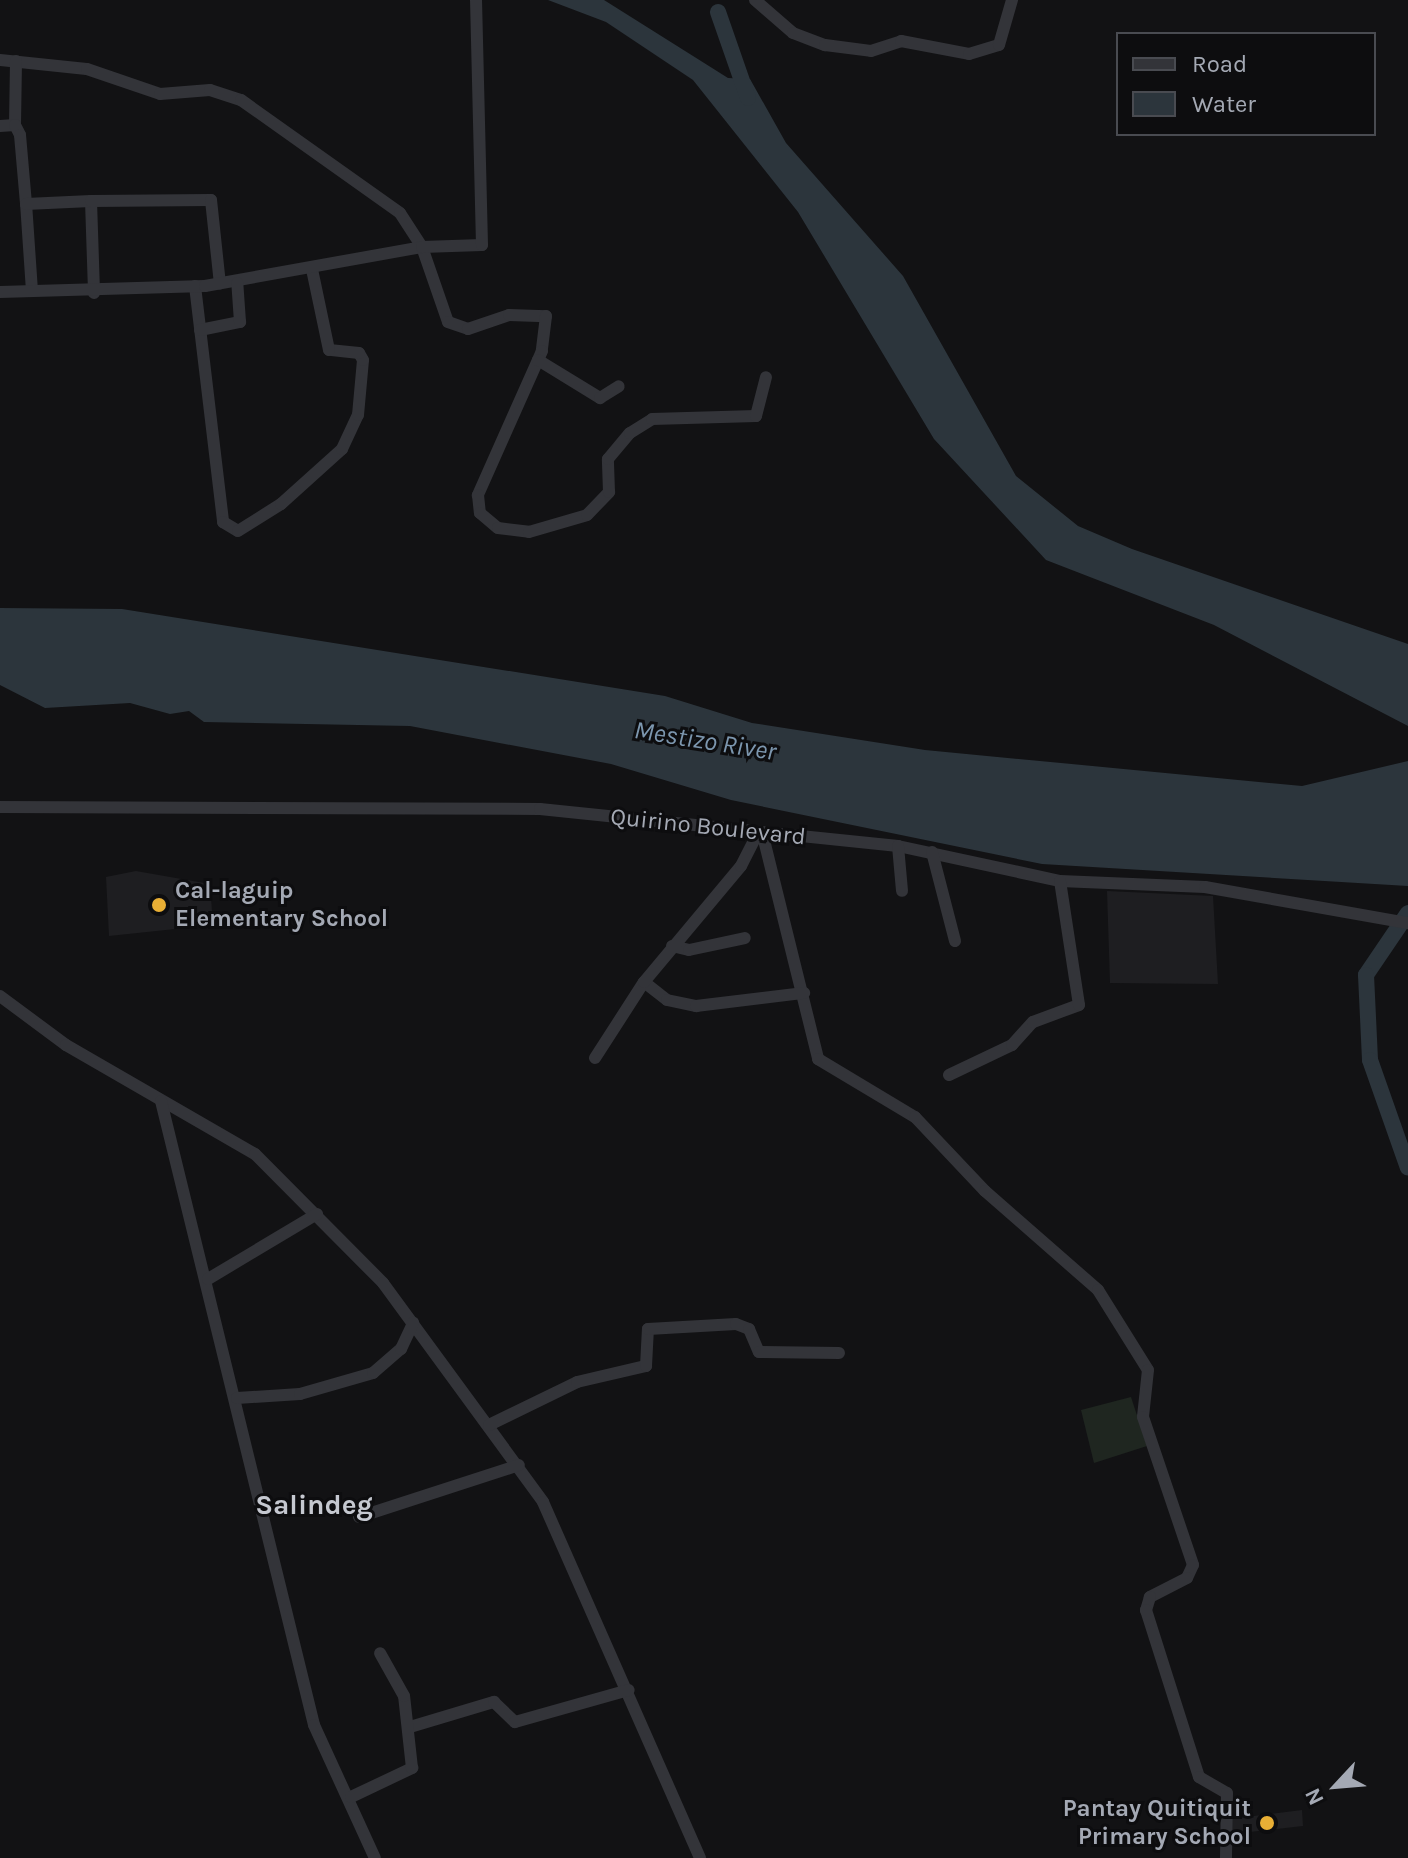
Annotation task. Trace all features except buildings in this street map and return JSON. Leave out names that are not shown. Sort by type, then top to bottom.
[{"type":"street","points":[[0,292],[94,293],[237,283],[429,247],[487,241],[476,0]]},
{"type":"street","points":[[755,0],[793,33],[825,45],[871,51],[901,41],[969,54],[999,45],[1012,0]]},
{"type":"street","points":[[0,60],[87,69],[160,94],[210,90],[241,100],[382,195],[429,247],[437,306],[456,326],[535,311],[546,316],[538,360],[478,495],[484,519],[514,533],[587,515],[609,492],[611,451],[652,419],[756,416],[766,377]]},
{"type":"street","points":[[16,61],[15,125],[26,204],[32,291]]},
{"type":"street","points":[[0,126],[15,125]]},
{"type":"street","points":[[26,204],[211,200],[220,284]]},
{"type":"street","points":[[91,201],[94,293]]},
{"type":"street","points":[[195,286],[223,522],[238,531],[281,504],[342,449],[358,415],[363,360],[359,353],[329,350],[312,269]]},
{"type":"street","points":[[200,330],[240,322],[237,283]]},
{"type":"street","points":[[538,360],[600,398],[619,386]]},
{"type":"street","name":"Quirino Boulevard","points":[[0,807],[477,806],[898,846],[1060,881],[1205,887],[1408,923]]},
{"type":"street","points":[[595,1058],[644,982],[741,866],[760,832]]},
{"type":"street","points":[[760,832],[804,993],[818,1059],[915,1117],[985,1191],[1098,1290],[1148,1370],[1143,1417],[1193,1572],[1150,1597],[1146,1610],[1199,1777],[1227,1793],[1226,1858]]},
{"type":"street","points":[[898,846],[902,891]]},
{"type":"street","points":[[932,852],[955,941]]},
{"type":"street","points":[[949,1075],[1012,1045],[1033,1022],[1079,1005],[1060,881]]},
{"type":"street","points":[[672,946],[689,950],[745,938]]},
{"type":"street","points":[[644,982],[667,1000],[696,1006],[804,993]]},
{"type":"street","points":[[0,996],[161,1101],[255,1154],[317,1214],[413,1323],[519,1465],[581,1577],[700,1858]]},
{"type":"street","points":[[161,1101],[208,1279],[314,1725],[351,1797],[375,1858]]},
{"type":"street","points":[[208,1279],[317,1214]]},
{"type":"street","points":[[237,1398],[300,1394],[359,1379],[401,1349],[413,1323]]},
{"type":"street","points":[[489,1425],[577,1382],[646,1366],[648,1329],[736,1324],[752,1332],[759,1352],[839,1353]]},
{"type":"street","points":[[359,1517],[519,1465]]},
{"type":"street","points":[[351,1797],[411,1772],[410,1727],[404,1696],[380,1653]]},
{"type":"street","points":[[410,1727],[494,1702],[515,1722],[629,1690]]},
{"type":"shaded area","name":"Cal-laguip Elementary School","points":[[136,871],[210,884],[213,925],[109,936],[106,877]]},
{"type":"shaded area","points":[[1107,891],[1213,896],[1218,984],[1110,983]]},
{"type":"shaded area","points":[[1131,1397],[1147,1446],[1094,1463],[1081,1410]]},
{"type":"shaded area","name":"Pantay Quitiquit Primary School","points":[[1302,1810],[1303,1826],[1231,1834],[1230,1819]]},
{"type":"water","points":[[548,0],[604,0],[728,78],[750,79],[786,143],[903,276],[1016,476],[1078,526],[1132,549],[1408,644],[1408,726],[1214,625],[1046,560],[934,439],[798,212],[693,80],[606,22]]},
{"type":"water","points":[[0,608],[122,609],[665,696],[752,723],[925,750],[1302,786],[1408,761],[1408,886],[1042,864],[731,800],[611,764],[410,726],[204,722],[189,711],[170,714],[130,703],[45,708],[0,685]]},
{"type":"waterway","name":"Mestizo River","points":[[718,12],[748,98]]},
{"type":"waterway","points":[[1408,913],[1366,975],[1370,1060],[1408,1168]]},
{"type":"place","name":"Cal-laguip Elementary School","points":[[159,905]]},
{"type":"place","name":"Pantay Quitiquit Primary School","points":[[1267,1823]]},
{"type":"district","name":"Salindeg","points":[[314,1505]]}]
